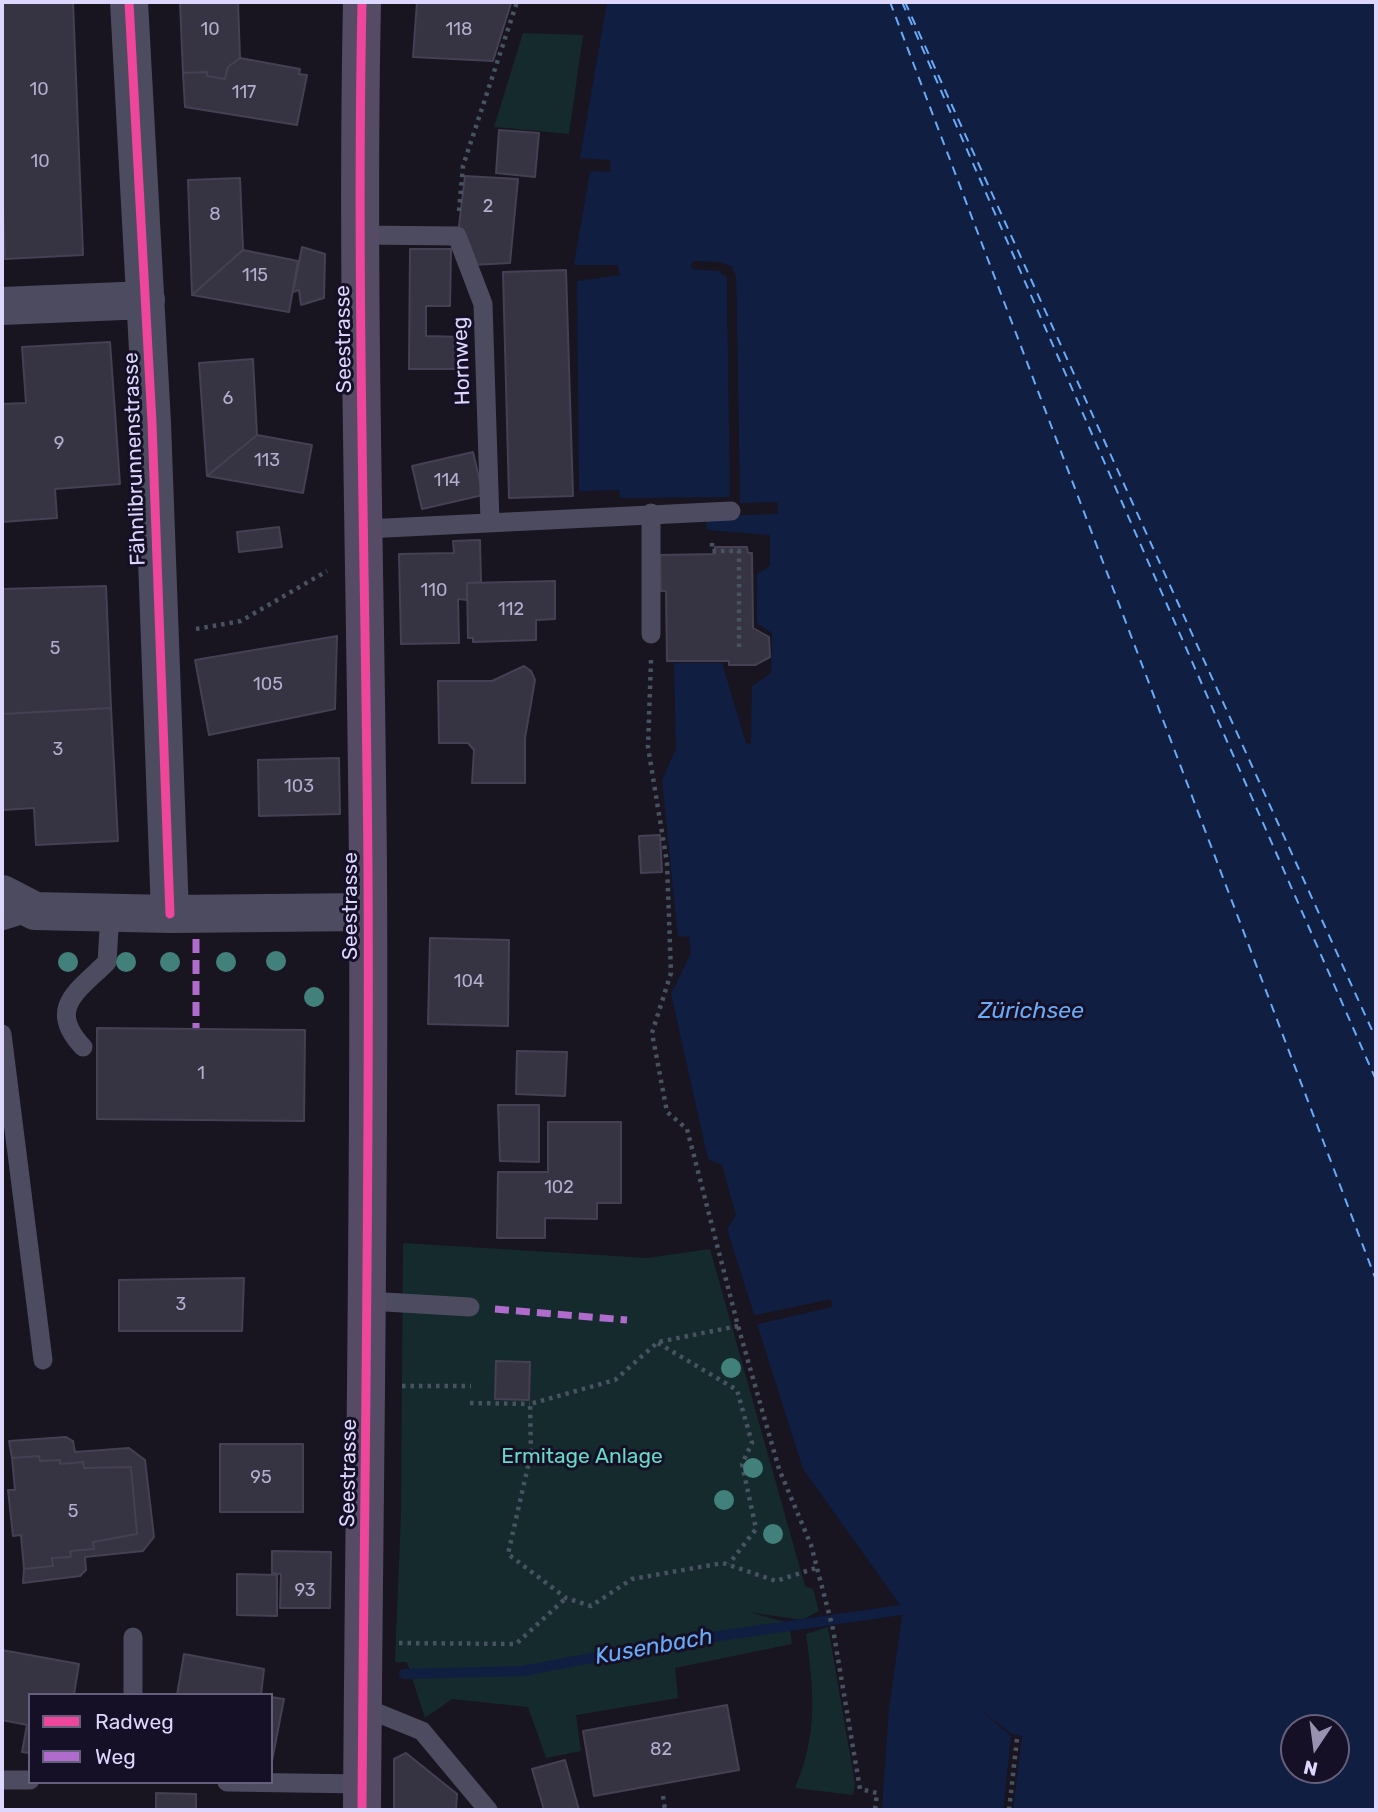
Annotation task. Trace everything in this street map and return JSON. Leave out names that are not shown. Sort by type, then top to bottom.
[{"type":"main road","name":"Seestrasse","points":[[362,2],[359,235],[366,529],[368,912],[368,1301],[362,1797]]},
{"type":"street","name":"Fähnlibrunnenstrasse","points":[[130,2],[146,300],[170,914]]},
{"type":"street","points":[[17,306],[146,300]]},
{"type":"street","points":[[10,908],[170,914],[368,912]]},
{"type":"lane","points":[[359,235],[457,236]]},
{"type":"lane","name":"Hornweg","points":[[457,236],[482,303],[489,522]]},
{"type":"lane","points":[[366,529],[731,511]]},
{"type":"lane","points":[[651,513],[652,634]]},
{"type":"lane","points":[[83,1047],[71,1034],[65,1018],[68,1002],[107,962],[110,913]]},
{"type":"lane","points":[[2,1034],[43,1360]]},
{"type":"lane","points":[[368,1301],[470,1307]]},
{"type":"lane","points":[[133,1637],[133,1693]]},
{"type":"lane","points":[[363,1707],[422,1731],[488,1810]]},
{"type":"lane","points":[[2,1780],[28,1780]]},
{"type":"lane","points":[[245,1784],[362,1797]]},
{"type":"path","points":[[457,236],[463,166],[517,2]]},
{"type":"path","points":[[712,543],[712,551],[739,551],[739,651]]},
{"type":"path","points":[[157,635],[242,621],[329,569]]},
{"type":"path","points":[[652,634],[648,747],[667,863],[671,973],[652,1033],[667,1112],[687,1129],[737,1326],[779,1469],[811,1545],[833,1629],[860,1789],[877,1793],[875,1810]]},
{"type":"path","points":[[470,1403],[530,1404],[615,1380],[657,1342],[737,1326]]},
{"type":"path","points":[[657,1342],[737,1390],[752,1443],[742,1464],[756,1529],[728,1565]]},
{"type":"path","points":[[392,1387],[471,1385]]},
{"type":"path","points":[[530,1404],[531,1453],[508,1554],[566,1598],[591,1606],[632,1578],[723,1563],[776,1581],[816,1568]]},
{"type":"path","points":[[391,1643],[516,1644],[566,1598]]},
{"type":"path","points":[[1009,1810],[1017,1739]]},
{"type":"path","points":[[663,1796],[665,1810]]},
{"type":"green space","points":[[523,33],[583,35],[569,134],[494,127]]},
{"type":"green space","name":"Ermitage Anlage","points":[[403,1243],[647,1258],[710,1249],[805,1586],[813,1589],[819,1611],[802,1620],[748,1612],[789,1623],[792,1644],[675,1668],[678,1698],[576,1715],[581,1751],[546,1758],[528,1707],[452,1699],[425,1718],[407,1662],[395,1662],[401,1512]]},
{"type":"green space","points":[[828,1627],[855,1784],[853,1795],[795,1788],[808,1749],[811,1730],[812,1694],[806,1634]]},
{"type":"water","name":"Zürichsee","points":[[607,2],[1376,2],[1376,1810],[882,1810],[889,1709],[903,1609],[803,1469],[727,1229],[736,1215],[722,1165],[708,1159],[671,994],[691,953],[689,936],[678,937],[662,780],[676,749],[674,663],[722,663],[746,743],[751,744],[752,686],[771,673],[772,633],[757,623],[757,574],[770,566],[770,535],[707,530],[706,516],[778,514],[777,502],[740,503],[736,276],[731,266],[694,261],[694,269],[719,271],[727,277],[730,497],[620,498],[619,490],[579,491],[577,281],[620,275],[618,265],[574,265],[590,171],[611,172],[610,160],[580,158]]},
{"type":"pier","points":[[694,261],[719,262],[731,266],[736,276],[740,503],[736,501],[733,277],[728,268],[719,265],[695,266],[720,267],[730,277],[733,499],[730,497],[727,277],[719,271],[693,269],[690,266]]},
{"type":"pier","points":[[831,1299],[832,1307],[754,1325],[751,1316]]},
{"type":"pier","points":[[978,1708],[1012,1734],[1022,1736],[1013,1810],[1003,1810],[1011,1736]]},
{"type":"building","points":[[2,2],[73,2],[83,255],[5,259]]},
{"type":"building","points":[[180,2],[238,2],[240,58],[228,67],[225,79],[207,76],[207,72],[183,73]]},
{"type":"building","points":[[417,2],[511,3],[493,61],[413,57]]},
{"type":"building","points":[[240,58],[300,69],[299,74],[307,75],[297,125],[185,107],[183,73],[207,72],[207,76],[225,79],[228,67]]},
{"type":"building","points":[[499,130],[539,133],[535,177],[496,173]]},
{"type":"building","points":[[465,176],[518,179],[510,263],[471,265],[458,234]]},
{"type":"building","points":[[240,178],[243,250],[192,295],[188,180]]},
{"type":"building","points":[[302,247],[325,254],[324,298],[301,305],[299,290],[293,292]]},
{"type":"building","points":[[410,249],[451,249],[450,306],[426,306],[426,336],[463,337],[463,369],[409,369]]},
{"type":"building","points":[[243,250],[298,261],[289,312],[192,295]]},
{"type":"building","points":[[566,270],[573,496],[509,498],[503,272]]},
{"type":"building","points":[[110,342],[120,484],[55,489],[57,518],[2,522],[2,404],[26,403],[22,347]]},
{"type":"building","points":[[253,359],[257,435],[207,476],[199,363]]},
{"type":"building","points":[[257,435],[312,445],[303,493],[207,476]]},
{"type":"building","points":[[473,452],[483,495],[422,509],[412,466]]},
{"type":"building","points":[[279,527],[282,547],[239,552],[237,532]]},
{"type":"building","points":[[480,540],[481,582],[467,583],[467,600],[458,599],[459,643],[401,644],[399,554],[454,553],[453,541]]},
{"type":"building","points":[[715,547],[747,547],[748,553],[752,553],[753,628],[769,637],[770,657],[755,665],[729,665],[729,661],[667,661],[666,591],[661,591],[660,555],[715,554]]},
{"type":"building","points":[[555,581],[555,619],[536,620],[536,640],[473,642],[473,638],[468,638],[467,583]]},
{"type":"building","points":[[106,586],[111,708],[2,714],[2,589]]},
{"type":"building","points":[[337,636],[335,709],[209,735],[195,660]]},
{"type":"building","points":[[524,666],[531,671],[535,680],[525,738],[525,783],[472,783],[474,750],[468,743],[439,743],[438,681],[492,681]]},
{"type":"building","points":[[111,708],[118,841],[36,845],[34,808],[3,810],[2,714]]},
{"type":"building","points":[[339,758],[340,814],[259,816],[258,760]]},
{"type":"building","points":[[660,835],[662,872],[641,873],[639,836]]},
{"type":"building","points":[[430,938],[509,940],[508,1026],[428,1024]]},
{"type":"building","points":[[97,1028],[305,1030],[304,1121],[97,1119]]},
{"type":"building","points":[[517,1051],[567,1052],[565,1096],[516,1094]]},
{"type":"building","points":[[498,1105],[539,1105],[539,1162],[500,1161]]},
{"type":"building","points":[[548,1122],[621,1122],[621,1203],[597,1203],[597,1219],[545,1218],[545,1238],[497,1238],[498,1172],[548,1172]]},
{"type":"building","points":[[244,1278],[242,1331],[119,1331],[119,1280]]},
{"type":"building","points":[[496,1361],[530,1362],[529,1400],[495,1399]]},
{"type":"building","points":[[66,1437],[73,1441],[75,1452],[129,1448],[145,1460],[154,1537],[143,1551],[85,1557],[86,1570],[80,1576],[23,1583],[24,1569],[53,1566],[52,1558],[71,1557],[70,1551],[94,1549],[93,1542],[137,1534],[131,1467],[84,1468],[83,1462],[60,1464],[60,1460],[40,1461],[39,1456],[12,1458],[9,1441]]},
{"type":"building","points":[[220,1444],[303,1444],[303,1512],[220,1512]]},
{"type":"building","points":[[39,1456],[40,1461],[60,1460],[60,1464],[83,1462],[84,1468],[131,1467],[137,1534],[93,1542],[94,1549],[70,1551],[71,1557],[52,1558],[53,1566],[24,1569],[21,1535],[13,1536],[8,1490],[15,1490],[12,1458]]},
{"type":"building","points":[[272,1551],[331,1552],[330,1608],[280,1608],[281,1574],[272,1573]]},
{"type":"building","points":[[237,1574],[277,1575],[277,1616],[237,1615]]},
{"type":"building","points":[[2,1650],[79,1664],[74,1693],[28,1693],[28,1753],[22,1752],[27,1725],[2,1720]]},
{"type":"building","points":[[184,1654],[264,1669],[261,1693],[177,1693]]},
{"type":"building","points":[[273,1697],[284,1699],[273,1756]]},
{"type":"building","points":[[727,1705],[739,1770],[594,1796],[583,1731]]},
{"type":"building","points":[[406,1753],[457,1794],[456,1810],[394,1810],[394,1759]]},
{"type":"building","points":[[565,1760],[579,1810],[544,1810],[532,1769]]},
{"type":"building","points":[[156,1793],[196,1794],[196,1810],[156,1810]]},
{"type":"waterway","name":"Kusenbach","points":[[404,1674],[523,1671],[670,1643],[915,1608]]},
{"type":"ferry route","points":[[890,2],[1376,1280]]},
{"type":"ferry route","points":[[902,2],[1376,1080]]},
{"type":"ferry route","points":[[905,2],[1376,1039]]},
{"type":"marked path","points":[[196,939],[196,1028]]},
{"type":"marked path","points":[[495,1309],[627,1320]]},
{"type":"cycle path","points":[[129,2],[152,423],[170,914]]},
{"type":"cycle path","points":[[362,2],[361,329],[368,991],[362,1810]]}]
